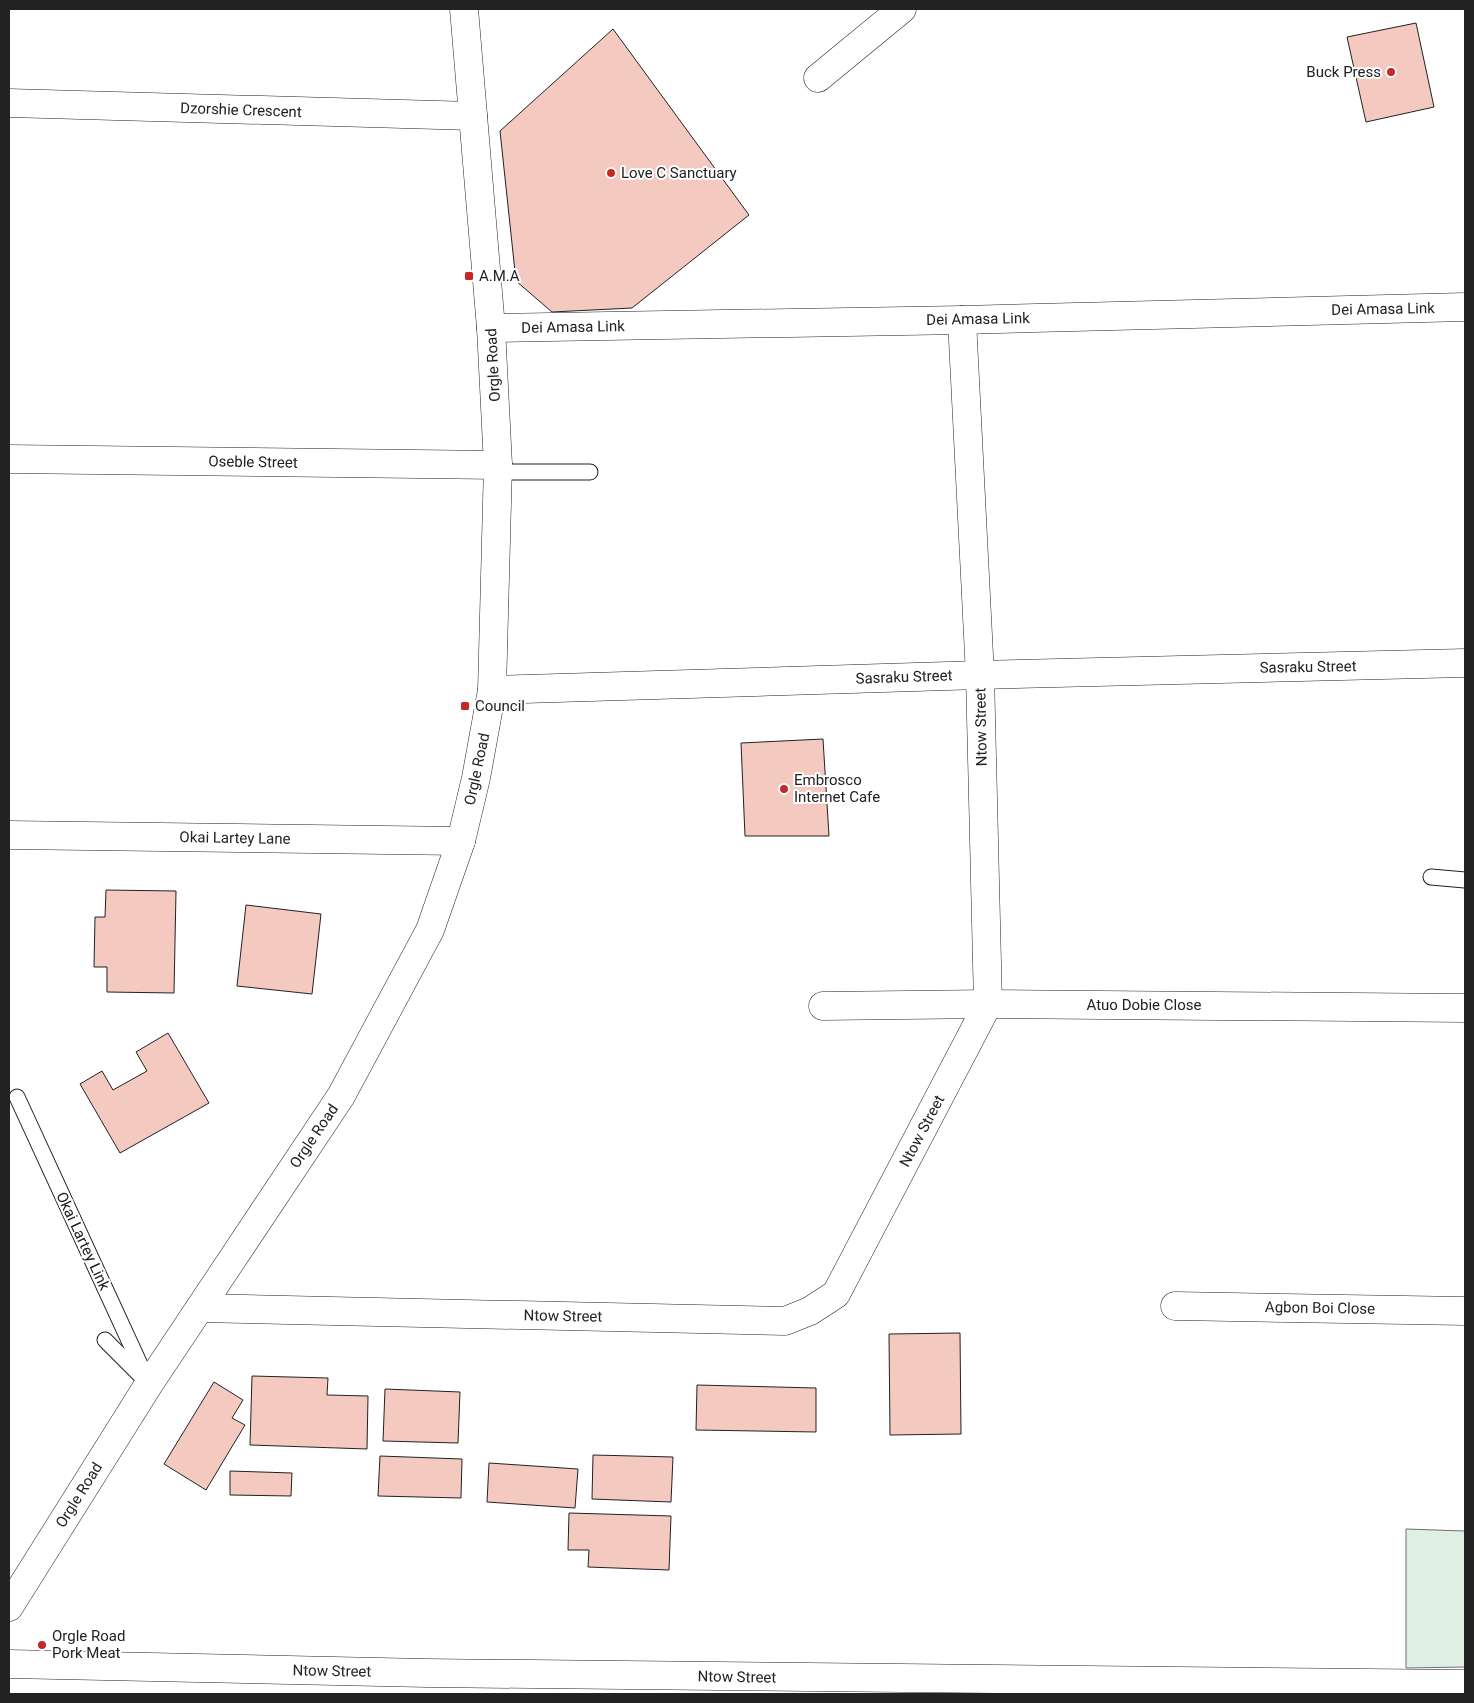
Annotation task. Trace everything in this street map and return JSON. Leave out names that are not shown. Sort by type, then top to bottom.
[{"type":"street","name":"Orgle Road","points":[[9,1607],[149,1384],[341,1096],[430,930],[460,841],[476,778],[492,690],[498,468],[491,328],[464,9]]},
{"type":"street","points":[[818,78],[902,9]]},
{"type":"street","name":"Dzorshie Crescent","points":[[9,103],[473,116]]},
{"type":"street","name":"Dei Amasa Link","points":[[491,328],[962,320],[1465,307]]},
{"type":"street","name":"Ntow Street","points":[[200,1308],[784,1321],[810,1311],[836,1294],[988,1004],[980,675],[962,320]]},
{"type":"street","name":"Oseble Street","points":[[9,459],[498,468]]},
{"type":"street","name":"Sasraku Street","points":[[492,690],[1465,663]]},
{"type":"street","name":"Okai Lartey Lane","points":[[9,835],[460,841]]},
{"type":"street","name":"Atuo Dobie Close","points":[[823,1006],[988,1004],[1465,1008]]},
{"type":"street","name":"Agbon Boi Close","points":[[1175,1306],[1465,1311]]},
{"type":"street","name":"Ntow Street","points":[[9,1664],[425,1684],[1465,1684]]},
{"type":"lane","points":[[498,468],[590,472]]},
{"type":"lane","points":[[1431,877],[1465,880]]},
{"type":"lane","name":"Okai Lartey Link","points":[[17,1098],[149,1384]]},
{"type":"lane","points":[[105,1340],[149,1384]]},
{"type":"green space","points":[[1406,1529],[1465,1531],[1465,1667],[1406,1668]]},
{"type":"building","name":"Buck Press","points":[[1416,23],[1434,107],[1366,122],[1347,37]]},
{"type":"building","name":"Love C Sanctuary","points":[[613,29],[749,215],[632,308],[552,312],[516,281],[500,131]]},
{"type":"building","name":"Embrosco Internet Cafe","points":[[823,739],[829,836],[745,836],[741,743]]},
{"type":"building","points":[[106,890],[176,891],[174,993],[107,992],[107,967],[94,967],[95,917],[105,917]]},
{"type":"building","points":[[246,905],[321,914],[312,994],[237,986]]},
{"type":"building","points":[[168,1033],[209,1103],[120,1153],[80,1084],[102,1071],[113,1090],[147,1071],[136,1052]]},
{"type":"building","points":[[960,1333],[961,1434],[890,1435],[889,1334]]},
{"type":"building","points":[[252,1376],[328,1378],[327,1395],[368,1396],[367,1449],[250,1445]]},
{"type":"building","points":[[214,1382],[243,1400],[232,1418],[245,1425],[206,1490],[164,1464]]},
{"type":"building","points":[[697,1385],[816,1388],[816,1432],[696,1430]]},
{"type":"building","points":[[385,1389],[460,1392],[458,1443],[383,1441]]},
{"type":"building","points":[[593,1455],[673,1457],[671,1502],[592,1499]]},
{"type":"building","points":[[380,1456],[462,1459],[461,1498],[378,1496]]},
{"type":"building","points":[[489,1463],[578,1469],[575,1508],[487,1502]]},
{"type":"building","points":[[230,1471],[292,1473],[291,1496],[230,1495]]},
{"type":"building","points":[[569,1513],[671,1516],[669,1570],[588,1567],[589,1550],[568,1550]]},
{"type":"place","name":"Buck Press","points":[[1391,72]]},
{"type":"place","name":"Love C Sanctuary","points":[[611,173]]},
{"type":"place","name":"A.M.A","points":[[469,276]]},
{"type":"place","name":"Council","points":[[465,706]]},
{"type":"place","name":"Embrosco Internet Cafe","points":[[784,789]]},
{"type":"place","name":"Orgle Road Pork Meat","points":[[42,1645]]}]
